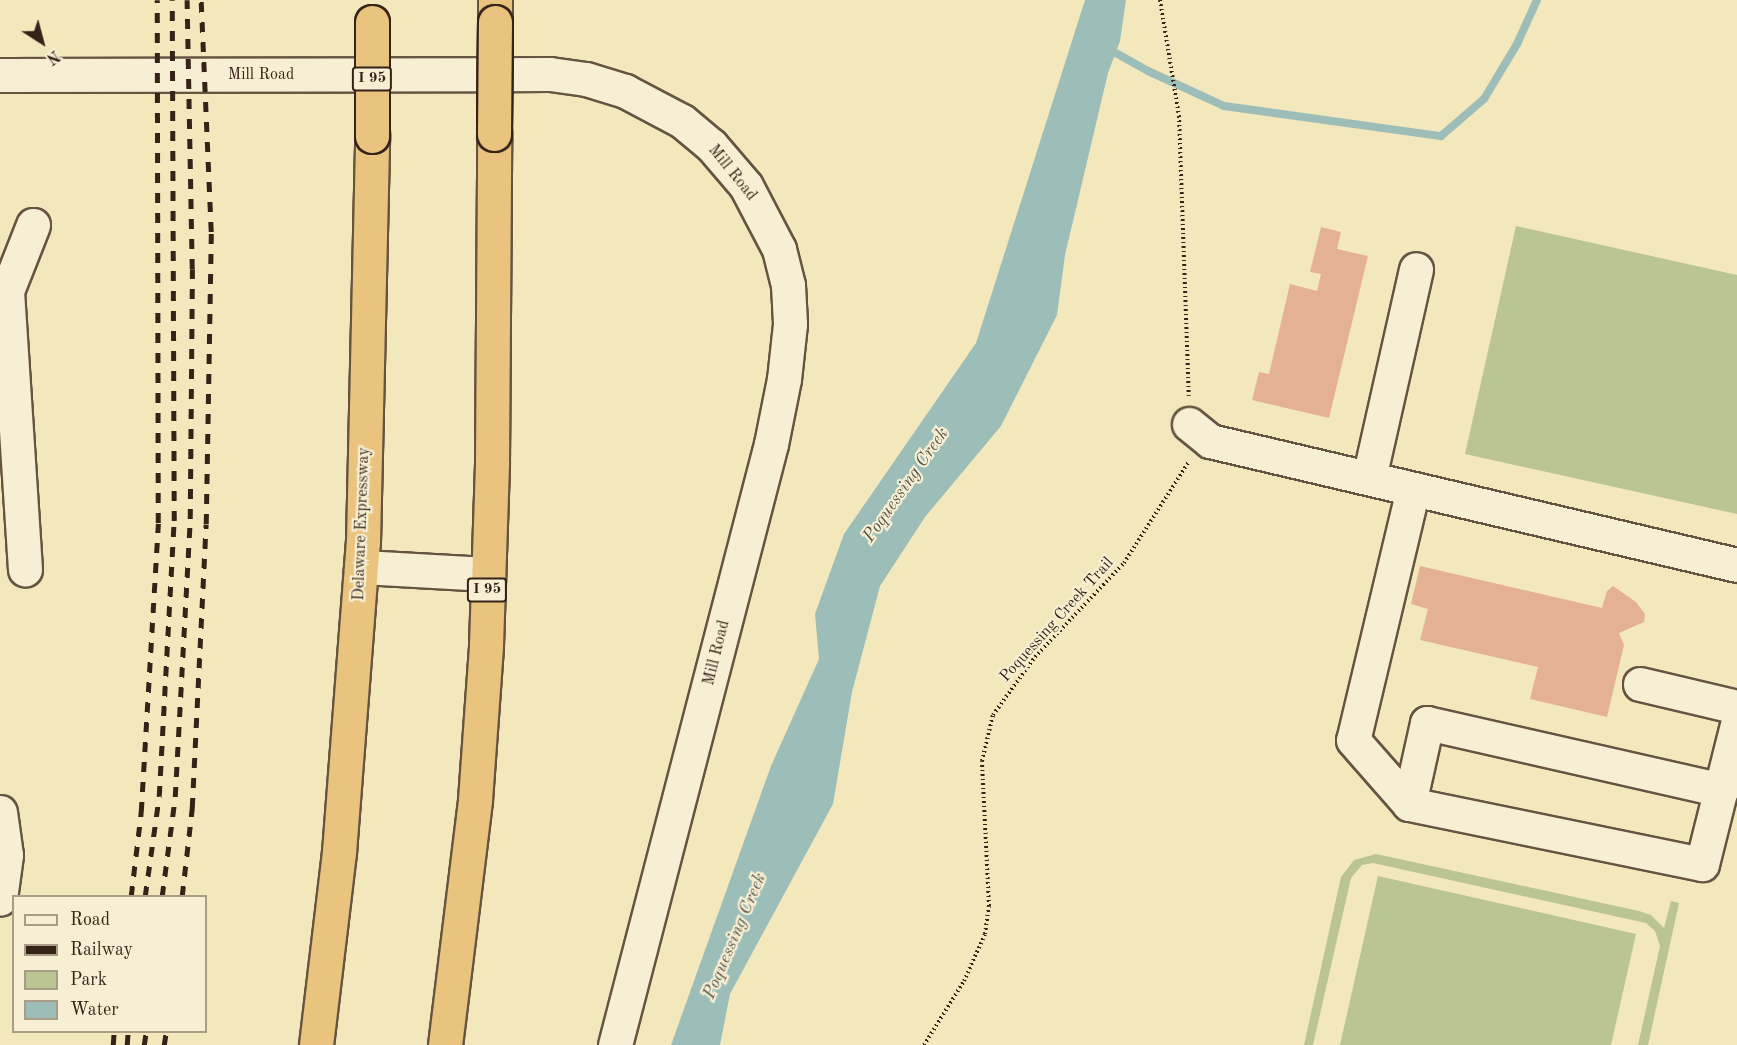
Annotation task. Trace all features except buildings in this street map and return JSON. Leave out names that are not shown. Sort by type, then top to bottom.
[{"type":"highway","name":"Delaware Expressway","points":[[316,1045],[339,852],[361,567],[372,136],[372,11]]},
{"type":"highway","name":"I 95","points":[[445,1045],[475,800],[488,573],[495,11]]},
{"type":"street","name":"Mill Road","points":[[0,75],[550,74],[577,78],[625,91],[682,121],[711,145],[746,186],[780,249],[788,285],[790,324],[784,379],[771,444],[615,1045]]},
{"type":"street","points":[[25,569],[4,291],[33,225]]},
{"type":"street","points":[[1369,478],[1416,269]]},
{"type":"street","points":[[1189,424],[1210,441],[1737,565]]},
{"type":"street","points":[[1413,489],[1353,740],[1409,804],[1702,864],[1737,725]]},
{"type":"street","points":[[361,567],[488,573]]},
{"type":"street","points":[[1640,684],[1737,707]]},
{"type":"street","points":[[1409,804],[1427,723],[1721,790]]},
{"type":"street","points":[[0,812],[6,855],[0,899]]},
{"type":"path","name":"Poquessing Creek Trail","points":[[924,1045],[964,981],[984,934],[989,906],[982,761],[989,726],[1004,698],[1035,657],[1110,581],[1163,506],[1191,458],[1179,116],[1172,59],[1160,0]]},
{"type":"green space","points":[[1516,226],[1737,275],[1737,514],[1465,454]]},
{"type":"green space","points":[[1376,854],[1639,911],[1651,915],[1664,928],[1671,901],[1679,903],[1648,1045],[1638,1045],[1660,946],[1655,931],[1646,923],[1373,863],[1362,865],[1351,878],[1313,1045],[1304,1045],[1341,877],[1354,860]]},
{"type":"green space","points":[[1378,876],[1636,934],[1611,1045],[1340,1045]]},
{"type":"water","name":"Poquessing Creek","points":[[1085,0],[1126,0],[1120,41],[1108,73],[1065,255],[1057,315],[1001,426],[925,517],[880,586],[852,692],[833,804],[730,994],[720,1045],[671,1045],[771,766],[819,659],[815,614],[844,534],[976,343]]},
{"type":"waterway","points":[[1107,48],[1148,71],[1224,106],[1441,136],[1484,99],[1517,44],[1537,0]]},
{"type":"railway","points":[[131,895],[141,812],[158,523],[157,0]]},
{"type":"railway","points":[[145,895],[159,796],[174,521],[172,0]]},
{"type":"railway","points":[[162,895],[175,797],[190,519],[192,269],[187,0]]},
{"type":"railway","points":[[182,895],[192,808],[206,524],[211,232],[201,0]]},
{"type":"railway","points":[[113,1045],[114,1033]]},
{"type":"railway","points":[[127,1045],[128,1033]]},
{"type":"railway","points":[[144,1045],[146,1033]]},
{"type":"railway","points":[[164,1045],[166,1033]]}]
